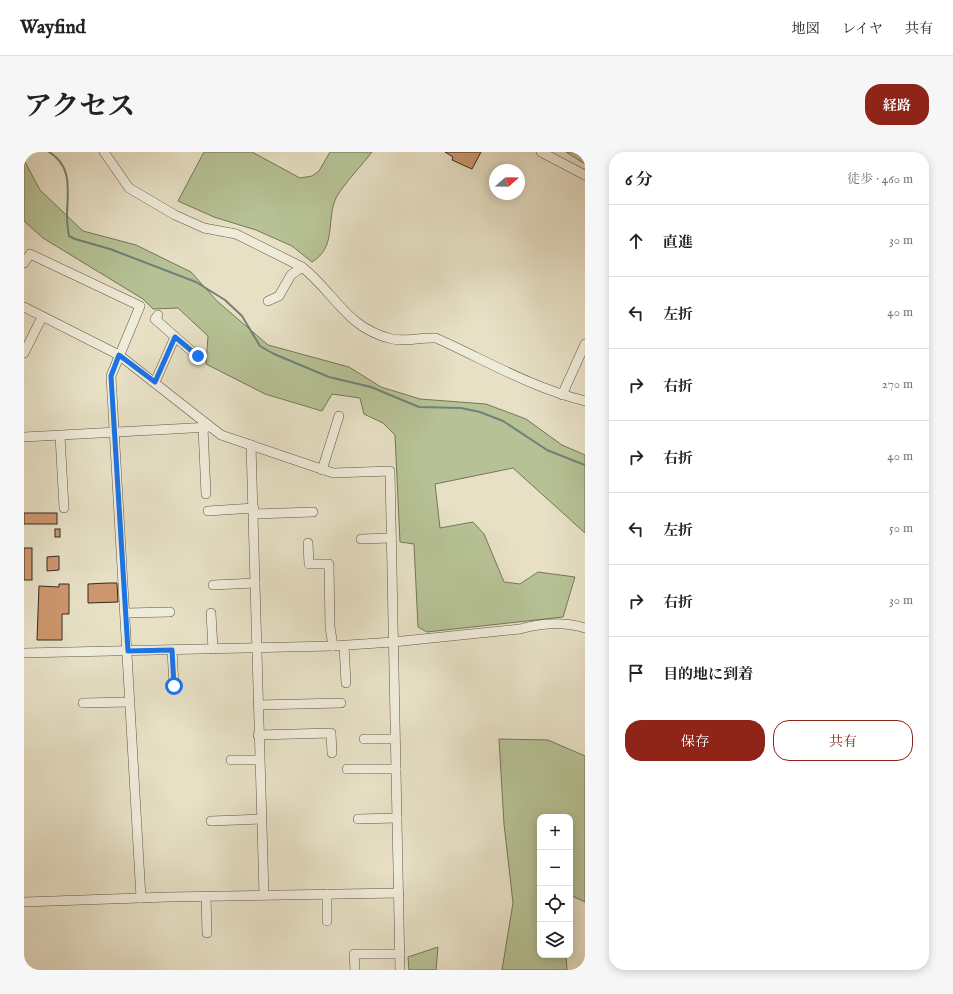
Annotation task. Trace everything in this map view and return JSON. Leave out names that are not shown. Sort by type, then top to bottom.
[{"type":"street","points":[[104,152],[129,188],[175,214],[204,228],[236,234],[302,267],[310,273],[342,310],[360,325],[394,339],[424,337],[436,338],[523,381],[562,395],[585,401]]},
{"type":"street","points":[[541,152],[585,175]]},
{"type":"street","points":[[24,263],[30,254],[140,306],[111,376],[126,611],[141,898]]},
{"type":"street","points":[[268,301],[279,296],[290,275],[302,267]]},
{"type":"street","points":[[24,307],[119,355],[155,382],[207,428],[221,435],[332,474],[390,471],[400,970]]},
{"type":"street","points":[[158,315],[155,319],[198,356]]},
{"type":"street","points":[[24,353],[42,317]]},
{"type":"street","points":[[155,382],[175,337]]},
{"type":"street","points":[[562,395],[585,344]]},
{"type":"street","points":[[322,470],[340,416]]},
{"type":"street","points":[[24,437],[207,428]]},
{"type":"street","points":[[206,494],[207,428]]},
{"type":"street","points":[[60,436],[64,508]]},
{"type":"street","points":[[251,445],[254,511],[258,735],[264,895]]},
{"type":"street","points":[[208,511],[313,512]]},
{"type":"street","points":[[361,539],[391,538]]},
{"type":"street","points":[[308,543],[309,564],[329,564],[330,627],[333,646]]},
{"type":"street","points":[[213,585],[255,583]]},
{"type":"street","points":[[116,609],[126,611],[170,612]]},
{"type":"street","points":[[211,613],[213,649]]},
{"type":"street","points":[[24,653],[344,646],[520,629],[537,625],[569,623],[585,628]]},
{"type":"street","points":[[344,646],[346,683]]},
{"type":"street","points":[[172,650],[174,686]]},
{"type":"street","points":[[83,703],[130,702]]},
{"type":"street","points":[[258,705],[341,703]]},
{"type":"street","points":[[258,735],[331,733],[332,753]]},
{"type":"street","points":[[364,739],[396,739]]},
{"type":"street","points":[[231,760],[259,760]]},
{"type":"street","points":[[347,769],[396,769]]},
{"type":"street","points":[[358,820],[397,818]]},
{"type":"street","points":[[211,821],[261,819]]},
{"type":"street","points":[[24,902],[206,896],[398,893]]},
{"type":"street","points":[[327,894],[327,921]]},
{"type":"street","points":[[206,896],[207,933]]},
{"type":"street","points":[[354,970],[354,954],[400,954]]},
{"type":"green space","points":[[204,152],[252,152],[300,178],[312,176],[319,171],[330,152],[372,152],[336,198],[333,206],[330,233],[325,249],[320,256],[312,262],[292,246],[256,230],[214,217],[178,201]]},
{"type":"green space","points":[[566,152],[585,152],[585,164]]},
{"type":"green space","points":[[24,160],[40,190],[83,231],[136,245],[191,272],[217,301],[268,345],[349,367],[381,387],[420,399],[486,404],[526,419],[562,445],[585,455],[585,533],[513,468],[435,484],[440,528],[473,522],[484,534],[504,582],[520,584],[538,572],[575,577],[563,617],[427,632],[418,627],[414,544],[400,542],[395,435],[383,423],[364,414],[360,398],[332,394],[322,411],[265,394],[206,364],[208,336],[178,308],[153,309],[143,299],[43,238],[24,221]]},
{"type":"green space","points":[[499,739],[548,740],[585,756],[585,902],[573,896],[573,814],[537,814],[537,958],[566,958],[567,970],[502,970],[513,903],[504,824]]},
{"type":"green space","points":[[438,947],[436,970],[409,970],[408,957]]},
{"type":"building","points":[[445,152],[481,152],[472,169],[452,160],[453,157]]},
{"type":"building","points":[[24,513],[57,513],[57,524],[24,524]]},
{"type":"building","points":[[55,529],[60,529],[60,537],[55,537]]},
{"type":"building","points":[[24,548],[32,548],[32,580],[24,580]]},
{"type":"building","points":[[59,556],[59,570],[47,571],[47,557]]},
{"type":"building","points":[[117,583],[118,602],[88,603],[88,584]]},
{"type":"building","points":[[59,584],[69,584],[69,614],[62,614],[62,640],[37,640],[39,586],[59,587]]},
{"type":"waterway","points":[[49,152],[57,158],[66,173],[69,236],[110,249],[196,282],[225,300],[242,316],[260,346],[274,354],[329,377],[371,387],[419,407],[461,408],[480,412],[503,421],[547,450],[585,465]]},
{"type":"route","points":[[174,686],[172,650],[128,651],[111,376],[119,355],[155,382],[175,337],[198,356]]}]
